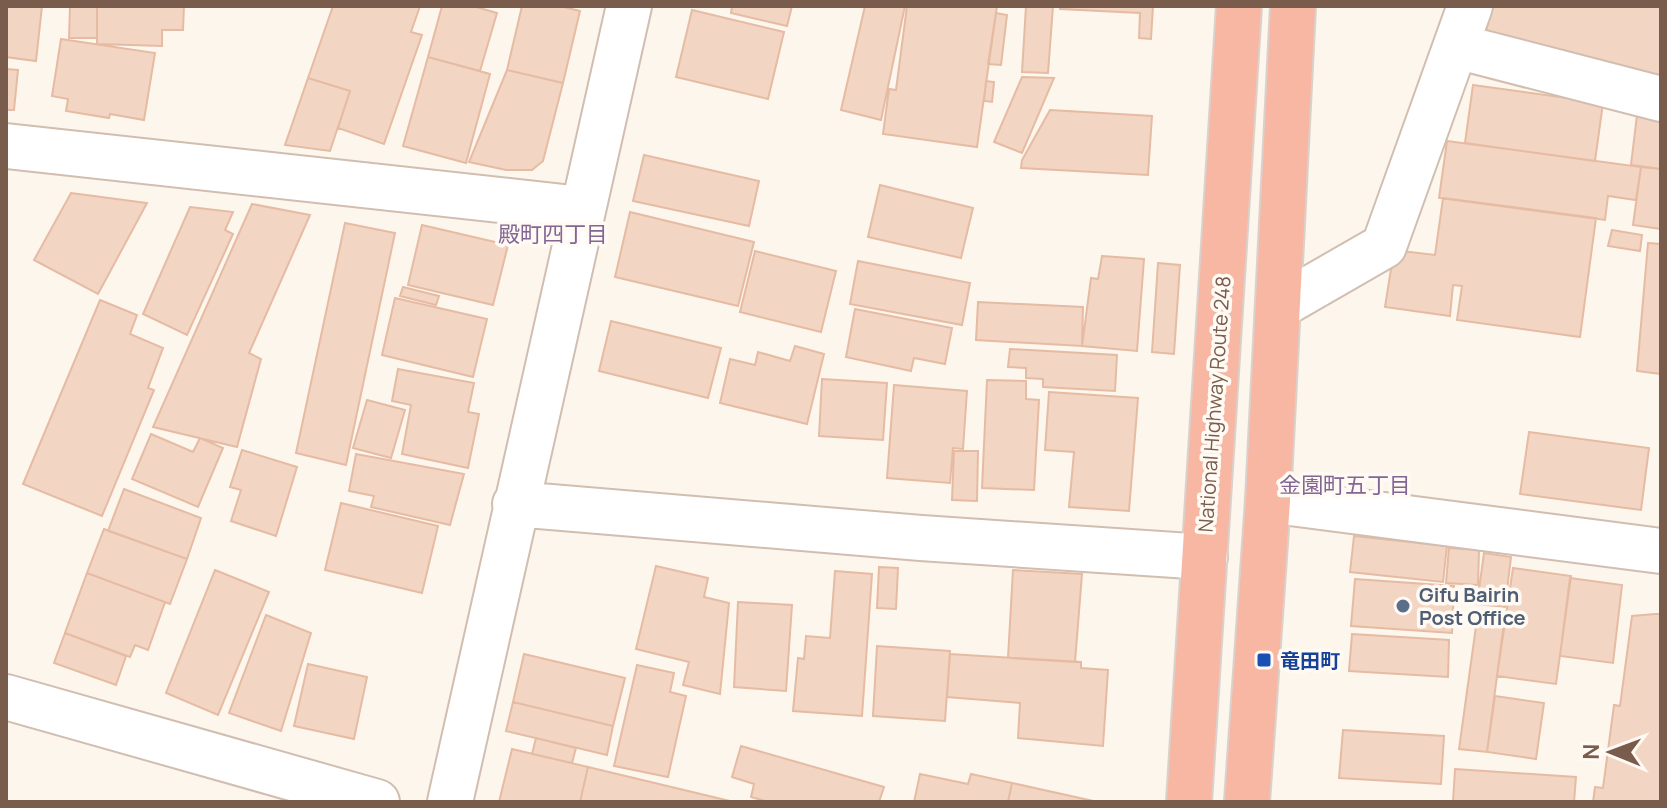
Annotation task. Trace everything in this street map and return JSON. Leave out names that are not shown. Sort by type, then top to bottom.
[{"type":"highway","name":"National Highway Route 248","points":[[1189,802],[1239,6]]},
{"type":"highway","points":[[1247,802],[1268,500],[1293,6]]},
{"type":"street","points":[[450,802],[629,6]]},
{"type":"street","points":[[1278,307],[1384,246],[1463,26],[1661,99]]},
{"type":"street","points":[[6,146],[582,209]]},
{"type":"street","points":[[1268,500],[1661,551]]},
{"type":"street","points":[[515,504],[921,538],[1205,557]]},
{"type":"street","points":[[6,697],[377,802]]},
{"type":"building","points":[[6,6],[42,6],[36,61],[6,57]]},
{"type":"building","points":[[70,6],[97,6],[97,38],[69,38]]},
{"type":"building","points":[[97,6],[184,6],[183,30],[162,30],[162,46],[97,44]]},
{"type":"building","points":[[333,6],[420,6],[411,32],[422,35],[384,144],[338,128],[350,91],[308,78]]},
{"type":"building","points":[[442,6],[473,6],[497,13],[480,71],[428,57]]},
{"type":"building","points":[[522,6],[560,6],[580,11],[563,83],[507,70]]},
{"type":"building","points":[[732,6],[792,6],[787,26],[731,13]]},
{"type":"building","points":[[865,6],[905,6],[881,120],[841,110]]},
{"type":"building","points":[[907,6],[997,6],[977,147],[883,134],[889,89],[896,90]]},
{"type":"building","points":[[1026,6],[1053,6],[1048,73],[1022,72]]},
{"type":"building","points":[[1060,6],[1153,6],[1151,39],[1139,38],[1140,13],[1060,9]]},
{"type":"building","points":[[1492,6],[1661,6],[1661,85],[1483,44]]},
{"type":"building","points":[[692,10],[784,32],[768,99],[676,77]]},
{"type":"building","points":[[996,13],[1007,15],[1001,65],[988,64]]},
{"type":"building","points":[[61,39],[155,53],[144,120],[66,111],[68,99],[52,96]]},
{"type":"building","points":[[428,57],[490,74],[466,163],[403,146]]},
{"type":"building","points":[[6,69],[18,70],[14,110],[6,110]]},
{"type":"building","points":[[507,70],[563,83],[543,161],[532,170],[506,170],[469,162]]},
{"type":"building","points":[[1022,77],[1054,78],[1022,153],[994,142]]},
{"type":"building","points":[[308,78],[350,91],[330,151],[285,145]]},
{"type":"building","points":[[986,81],[994,82],[992,102],[984,101]]},
{"type":"building","points":[[1473,85],[1603,103],[1595,161],[1465,143]]},
{"type":"building","points":[[1050,110],[1152,116],[1148,175],[1021,168],[1022,160]]},
{"type":"building","points":[[1637,115],[1661,118],[1661,169],[1631,165]]},
{"type":"building","points":[[1447,141],[1641,167],[1636,200],[1608,196],[1605,220],[1439,198]]},
{"type":"building","points":[[644,155],[759,181],[749,226],[633,201]]},
{"type":"building","points":[[1641,167],[1661,169],[1661,229],[1633,225]]},
{"type":"building","points":[[880,185],[973,208],[961,258],[868,237]]},
{"type":"building","points":[[71,193],[147,203],[98,294],[34,260]]},
{"type":"building","points":[[1443,198],[1596,218],[1580,337],[1457,320],[1462,286],[1453,285],[1450,316],[1385,307],[1394,250],[1435,255]]},
{"type":"building","points":[[252,204],[310,215],[249,353],[261,359],[237,447],[153,427]]},
{"type":"building","points":[[190,207],[233,212],[225,230],[233,234],[187,335],[143,314]]},
{"type":"building","points":[[630,212],[754,242],[738,306],[615,277]]},
{"type":"building","points":[[345,223],[395,233],[346,465],[296,453]]},
{"type":"building","points":[[422,225],[508,245],[493,305],[408,285]]},
{"type":"building","points":[[1612,230],[1642,235],[1640,251],[1608,246]]},
{"type":"building","points":[[1648,243],[1661,244],[1661,374],[1637,371]]},
{"type":"building","points":[[755,251],[836,271],[821,332],[740,312]]},
{"type":"building","points":[[1102,256],[1144,259],[1137,351],[1082,346],[1091,278],[1098,279]]},
{"type":"building","points":[[858,261],[970,283],[962,325],[850,304]]},
{"type":"building","points":[[1158,263],[1180,265],[1174,354],[1152,352]]},
{"type":"building","points":[[403,287],[439,296],[436,305],[400,296]]},
{"type":"building","points":[[395,298],[487,319],[473,377],[382,355]]},
{"type":"building","points":[[100,300],[137,315],[130,334],[163,348],[148,388],[154,390],[102,516],[23,484]]},
{"type":"building","points":[[978,302],[1083,307],[1082,346],[976,340]]},
{"type":"building","points":[[855,309],[952,328],[945,364],[914,358],[911,371],[846,357]]},
{"type":"building","points":[[611,321],[721,348],[708,398],[599,371]]},
{"type":"building","points":[[795,346],[824,354],[807,424],[720,403],[730,359],[755,365],[758,352],[790,361]]},
{"type":"building","points":[[1010,349],[1117,355],[1115,391],[1043,387],[1043,379],[1026,378],[1026,368],[1008,367]]},
{"type":"building","points":[[398,369],[474,383],[468,412],[479,414],[468,468],[402,454],[411,405],[392,401]]},
{"type":"building","points":[[822,379],[887,383],[883,440],[819,436]]},
{"type":"building","points":[[987,380],[1026,381],[1026,399],[1039,400],[1034,490],[982,488]]},
{"type":"building","points":[[894,385],[967,391],[963,449],[953,448],[950,483],[887,478]]},
{"type":"building","points":[[1049,392],[1138,398],[1129,511],[1069,507],[1074,452],[1045,450]]},
{"type":"building","points":[[367,400],[405,410],[391,458],[353,448]]},
{"type":"building","points":[[1529,432],[1649,448],[1641,510],[1520,494]]},
{"type":"building","points":[[151,434],[193,452],[200,438],[223,448],[198,507],[132,479]]},
{"type":"building","points":[[242,450],[297,467],[276,536],[231,521],[241,490],[230,487]]},
{"type":"building","points":[[954,451],[978,451],[977,501],[952,500]]},
{"type":"building","points":[[356,454],[464,474],[450,525],[371,507],[374,496],[349,491]]},
{"type":"building","points":[[124,489],[201,518],[187,559],[108,531]]},
{"type":"building","points":[[341,503],[438,526],[422,593],[325,570]]},
{"type":"building","points":[[104,529],[187,559],[170,604],[87,573]]},
{"type":"building","points":[[1354,536],[1447,546],[1443,582],[1350,572]]},
{"type":"building","points":[[1449,548],[1479,550],[1478,585],[1446,583]]},
{"type":"building","points":[[1484,553],[1511,557],[1505,607],[1477,604]]},
{"type":"building","points":[[656,566],[708,578],[704,597],[729,603],[720,694],[683,685],[689,662],[636,649]]},
{"type":"building","points":[[879,567],[898,568],[896,609],[877,608]]},
{"type":"building","points":[[1513,568],[1571,576],[1556,684],[1497,676]]},
{"type":"building","points":[[215,570],[269,592],[218,715],[166,693]]},
{"type":"building","points":[[1013,570],[1082,574],[1075,662],[1008,658]]},
{"type":"building","points":[[835,571],[872,574],[862,716],[793,711],[798,658],[804,659],[806,636],[830,638]]},
{"type":"building","points":[[87,573],[165,602],[148,650],[135,645],[130,657],[65,633]]},
{"type":"building","points":[[1570,578],[1622,585],[1613,663],[1560,656]]},
{"type":"building","name":"Gifu Bairin Post Office","points":[[1355,579],[1454,586],[1452,633],[1351,626]]},
{"type":"building","points":[[738,602],[792,605],[786,691],[734,687]]},
{"type":"building","points":[[1661,614],[1661,802],[1593,802],[1595,787],[1603,788],[1614,705],[1620,706],[1632,616]]},
{"type":"building","points":[[266,615],[311,633],[281,731],[229,713]]},
{"type":"building","points":[[1477,619],[1504,623],[1487,752],[1459,749]]},
{"type":"building","points":[[65,633],[126,656],[116,685],[54,663]]},
{"type":"building","points":[[1352,634],[1449,640],[1448,677],[1349,671]]},
{"type":"building","points":[[877,646],[950,651],[945,721],[873,716]]},
{"type":"building","points":[[524,654],[625,678],[613,726],[513,702]]},
{"type":"building","points":[[950,654],[1081,662],[1081,668],[1108,670],[1103,746],[1018,738],[1020,703],[947,697]]},
{"type":"building","points":[[308,664],[367,677],[354,739],[294,726]]},
{"type":"building","points":[[637,665],[674,673],[670,692],[686,696],[668,777],[614,766]]},
{"type":"building","points":[[1495,696],[1544,703],[1536,759],[1487,752]]},
{"type":"building","points":[[513,702],[613,726],[607,755],[506,731]]},
{"type":"building","points":[[1343,730],[1444,736],[1441,784],[1339,778]]},
{"type":"building","points":[[536,738],[576,748],[572,763],[532,754]]},
{"type":"building","points":[[741,746],[884,787],[879,802],[769,802],[751,797],[754,784],[732,777]]},
{"type":"building","points":[[512,749],[588,767],[580,802],[499,802]]},
{"type":"building","points":[[588,767],[734,802],[580,802]]},
{"type":"building","points":[[1455,769],[1576,777],[1574,802],[1453,802]]},
{"type":"building","points":[[920,774],[968,784],[971,774],[1012,783],[1008,802],[914,802]]},
{"type":"building","points":[[1012,783],[1098,802],[1008,802]]},
{"type":"place","name":"Gifu Bairin Post Office","points":[[1403,606]]},
{"type":"place","name":"竜田町","points":[[1264,660]]},
{"type":"district","name":"殿町四丁目","points":[[553,234]]},
{"type":"district","name":"金園町五丁目","points":[[1345,485]]}]
